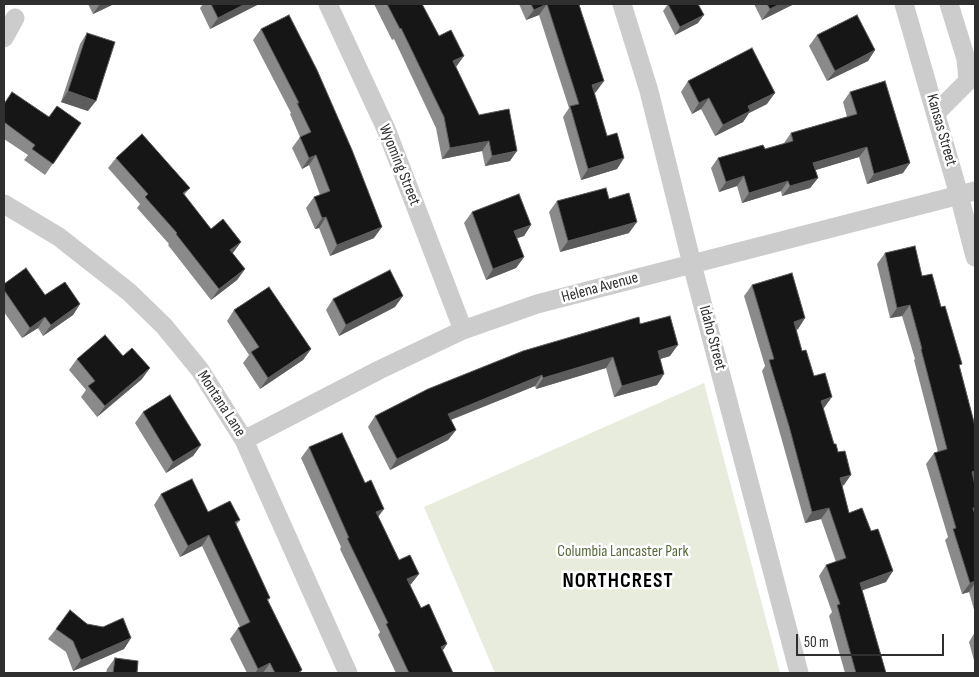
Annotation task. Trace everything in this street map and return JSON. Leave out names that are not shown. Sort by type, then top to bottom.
[{"type":"street","name":"Wyoming Street","points":[[328,4],[386,129],[463,330]]},
{"type":"street","name":"Idaho Street","points":[[622,4],[649,91],[692,264],[800,673]]},
{"type":"street","name":"Kansas Street","points":[[904,4],[936,113],[967,193],[975,257]]},
{"type":"street","points":[[936,113],[968,81],[966,59],[949,4]]},
{"type":"street","points":[[4,38],[15,18]]},
{"type":"street","name":"Helena Avenue","points":[[244,440],[379,370],[463,330],[537,304],[967,193]]},
{"type":"street","name":"Montana Lane","points":[[4,204],[59,237],[129,292],[164,326],[200,370],[244,440],[348,673]]},
{"type":"green space","name":"Columbia Lancaster Park","points":[[704,383],[780,673],[495,673],[424,507]]},
{"type":"building","points":[[211,4],[245,4],[218,18]]},
{"type":"building","points":[[387,4],[422,4],[439,36],[451,30],[464,56],[453,61],[479,115],[509,109],[517,151],[492,156],[489,141],[450,148],[444,117],[401,28]]},
{"type":"building","points":[[531,4],[547,4],[534,10]]},
{"type":"building","points":[[547,4],[581,4],[579,5],[604,81],[592,85],[607,136],[617,133],[624,158],[588,169],[570,106],[579,104]]},
{"type":"building","points":[[668,4],[698,4],[704,15],[680,27]]},
{"type":"building","points":[[767,4],[780,4],[770,9]]},
{"type":"building","points":[[289,15],[317,70],[352,150],[382,227],[337,245],[326,217],[322,218],[314,197],[330,191],[316,155],[309,158],[300,137],[311,132],[297,103],[299,103],[261,29]]},
{"type":"building","points":[[857,15],[875,50],[835,71],[817,35]]},
{"type":"building","points":[[87,33],[115,42],[96,101],[68,91]]},
{"type":"building","points":[[752,48],[775,93],[748,106],[750,111],[723,125],[709,98],[699,103],[688,81]]},
{"type":"building","points":[[885,81],[910,163],[874,174],[867,147],[813,163],[818,178],[790,186],[788,181],[749,193],[744,176],[726,182],[718,158],[763,145],[765,149],[793,141],[791,133],[857,114],[850,92]]},
{"type":"building","points":[[12,92],[49,117],[57,106],[81,123],[53,164],[32,149],[35,145],[4,122],[4,104]]},
{"type":"building","points":[[142,134],[190,188],[183,193],[211,229],[223,219],[241,242],[230,250],[245,269],[219,289],[177,233],[145,197],[148,194],[116,158]]},
{"type":"building","points":[[606,188],[609,199],[629,193],[637,222],[568,241],[557,201]]},
{"type":"building","points":[[519,194],[531,225],[514,231],[524,257],[493,269],[472,212]]},
{"type":"building","points":[[915,246],[922,276],[932,274],[941,307],[945,306],[962,364],[959,365],[975,426],[975,471],[972,472],[975,485],[975,508],[973,508],[975,515],[975,581],[970,583],[953,529],[956,528],[934,453],[947,449],[922,349],[910,305],[897,308],[885,253]]},
{"type":"building","points":[[26,268],[45,295],[65,282],[80,304],[51,325],[45,317],[30,328],[4,290],[4,284]]},
{"type":"building","points":[[390,270],[403,296],[346,325],[333,299]]},
{"type":"building","points":[[792,273],[805,318],[794,322],[802,351],[806,350],[814,376],[825,373],[832,397],[821,401],[834,444],[836,444],[838,452],[845,451],[851,475],[840,478],[849,513],[862,508],[871,531],[878,529],[893,571],[860,583],[886,673],[856,673],[837,605],[840,604],[826,565],[846,558],[829,508],[812,512],[769,360],[774,359],[752,285]]},
{"type":"building","points":[[269,287],[311,349],[268,378],[251,352],[259,347],[234,310]]},
{"type":"building","points":[[670,316],[678,345],[658,351],[664,374],[622,386],[613,357],[543,378],[542,375],[448,414],[456,430],[397,459],[375,416],[428,389],[523,351],[639,317],[640,324]]},
{"type":"building","points":[[105,335],[123,356],[132,348],[150,368],[105,406],[88,386],[95,381],[77,359]]},
{"type":"building","points":[[170,395],[201,445],[173,462],[143,412]]},
{"type":"building","points":[[342,433],[365,483],[371,480],[384,509],[376,512],[399,560],[410,555],[419,574],[407,579],[421,608],[429,604],[447,644],[441,647],[453,673],[409,673],[386,624],[388,623],[347,538],[349,538],[309,447]]},
{"type":"building","points":[[192,479],[208,512],[230,501],[240,520],[235,522],[270,598],[267,599],[302,670],[300,673],[275,673],[270,663],[258,669],[238,628],[250,622],[209,535],[188,546],[161,494]]},
{"type":"building","points":[[70,610],[87,624],[103,627],[123,618],[131,638],[81,660],[73,641],[56,629]]},
{"type":"building","points":[[115,658],[138,661],[137,673],[113,673]]},
{"type":"district","name":"NORTHCREST","points":[[618,582]]}]
